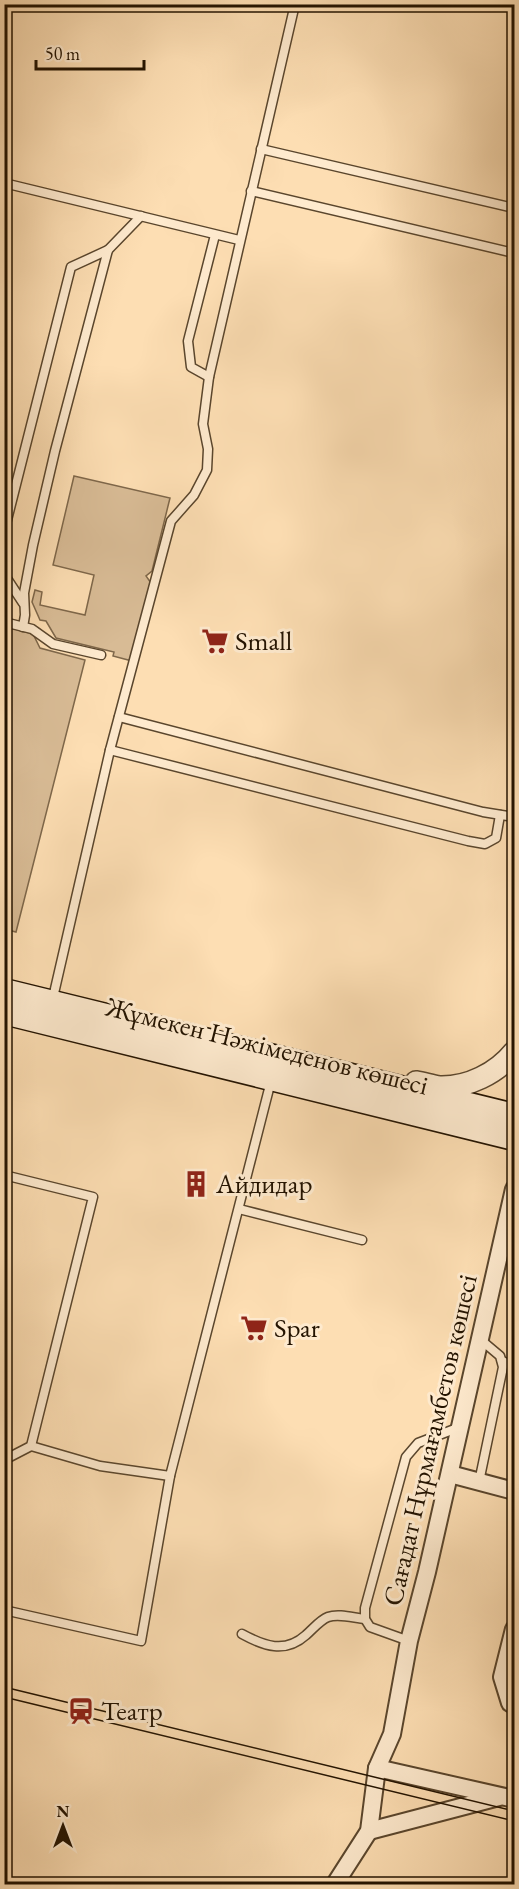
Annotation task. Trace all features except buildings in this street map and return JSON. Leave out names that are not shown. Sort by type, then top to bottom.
[{"type":"main road","name":"Жұмекен Нәжімеденов көшесі","points":[[4,992],[514,1116]]},
{"type":"main road","name":"Жұмекен Нәжімеденов көшесі","points":[[4,1012],[514,1138]]},
{"type":"street","points":[[325,1071],[374,1072],[438,1087],[466,1084],[505,1064],[514,1052]]},
{"type":"street","name":"Сағадат Нұрмағамбетов көшесі","points":[[369,1831],[377,1768],[392,1734],[409,1641],[482,1340],[514,1189]]},
{"type":"street","points":[[450,1474],[514,1491]]},
{"type":"street","points":[[514,1629],[502,1677],[510,1703],[514,1705]]},
{"type":"street","points":[[377,1768],[509,1797]]},
{"type":"street","points":[[335,1884],[369,1831],[435,1812],[509,1797]]},
{"type":"lane","points":[[52,1002],[110,750],[171,521],[194,495],[207,470],[208,449],[203,423],[209,377],[295,4]]},
{"type":"lane","points":[[261,149],[514,208]]},
{"type":"lane","points":[[4,183],[239,240]]},
{"type":"lane","points":[[251,191],[514,253]]},
{"type":"lane","points":[[4,532],[71,267],[108,249],[141,216]]},
{"type":"lane","points":[[209,377],[191,367],[188,341],[215,235]]},
{"type":"lane","points":[[23,627],[24,593],[33,545],[108,249]]},
{"type":"lane","points":[[4,574],[24,603]]},
{"type":"lane","points":[[4,622],[32,629],[53,644],[101,655]]},
{"type":"lane","points":[[119,717],[514,817]]},
{"type":"lane","points":[[110,750],[468,841],[485,843],[496,838],[500,815]]},
{"type":"lane","points":[[4,1610],[141,1641],[170,1476],[272,1078]]},
{"type":"lane","points":[[4,1175],[93,1197],[31,1446]]},
{"type":"lane","points":[[239,1209],[362,1240]]},
{"type":"lane","points":[[479,1482],[503,1367],[500,1356],[482,1340]]},
{"type":"lane","points":[[502,1361],[514,1366]]},
{"type":"lane","points":[[409,1641],[370,1627],[365,1619],[364,1608],[406,1456],[418,1443],[461,1427]]},
{"type":"lane","points":[[4,1460],[31,1446],[100,1466],[170,1476]]},
{"type":"lane","points":[[242,1634],[272,1647],[291,1645],[302,1639],[326,1618],[335,1615],[365,1619]]},
{"type":"shaded area","points":[[74,476],[170,498],[152,571],[146,576],[151,583],[132,661],[113,656],[114,652],[56,638],[46,621],[40,620],[32,602],[35,590],[42,592],[40,605],[85,615],[94,575],[53,565]]},
{"type":"shaded area","points":[[4,626],[33,634],[40,648],[85,660],[16,932],[4,929]]},
{"type":"tram line","points":[[4,1687],[514,1811]]},
{"type":"tram line","points":[[4,1697],[514,1821]]},
{"type":"place","name":"Small","points":[[215,641]]},
{"type":"place","name":"Айдидар","points":[[196,1184]]},
{"type":"place","name":"Spar","points":[[254,1328]]},
{"type":"place","name":"Театр","points":[[81,1711]]}]
